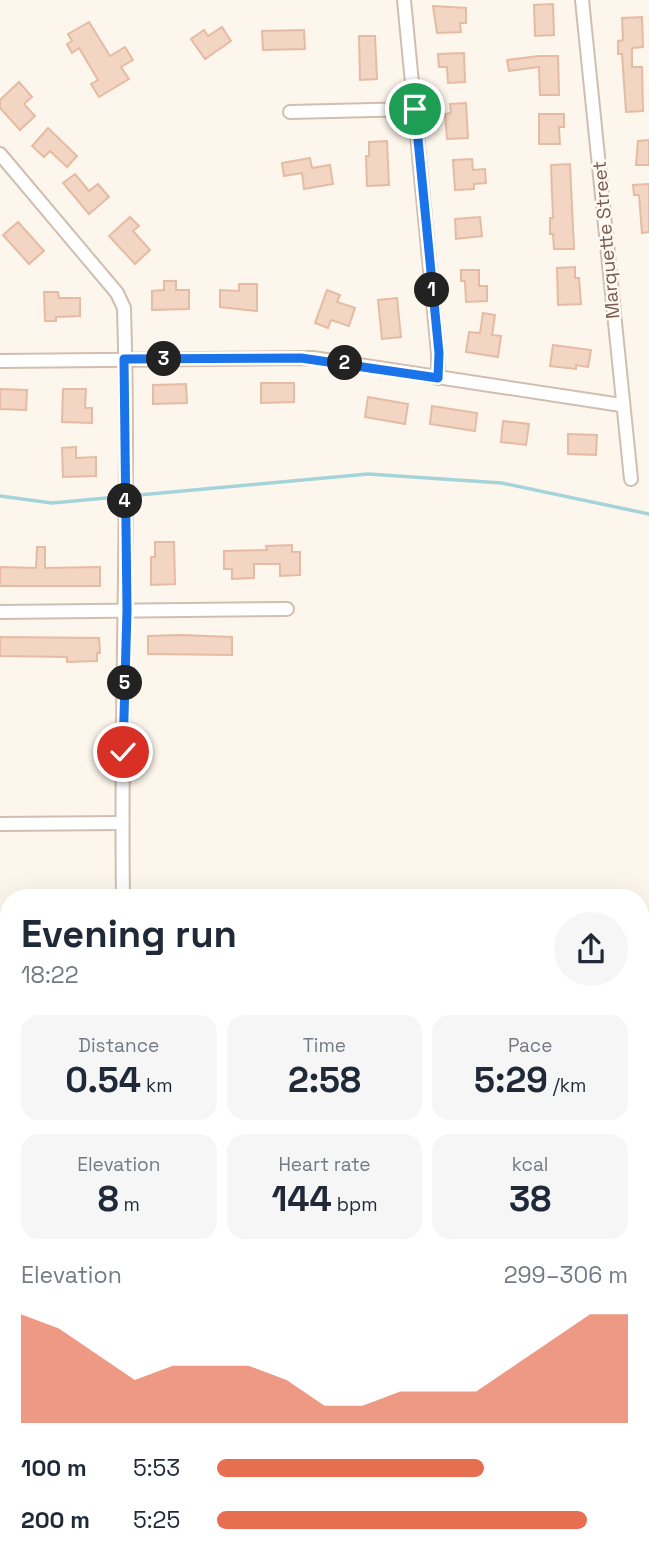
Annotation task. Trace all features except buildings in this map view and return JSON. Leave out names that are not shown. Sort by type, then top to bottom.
[{"type":"street","points":[[404,0],[439,353],[438,378]]},
{"type":"street","name":"Marquette Street","points":[[583,0],[621,405],[631,479]]},
{"type":"street","points":[[290,112],[415,109]]},
{"type":"street","points":[[0,155],[120,299],[124,308],[127,610],[123,889]]},
{"type":"street","points":[[0,360],[301,358],[621,405]]},
{"type":"street","points":[[0,612],[287,609]]},
{"type":"street","points":[[0,824],[122,823]]},
{"type":"waterway","points":[[0,496],[52,503],[368,474],[502,483],[649,514]]},
{"type":"route","points":[[123,752],[127,610],[124,359],[301,358],[438,378],[439,353],[415,109]]}]
